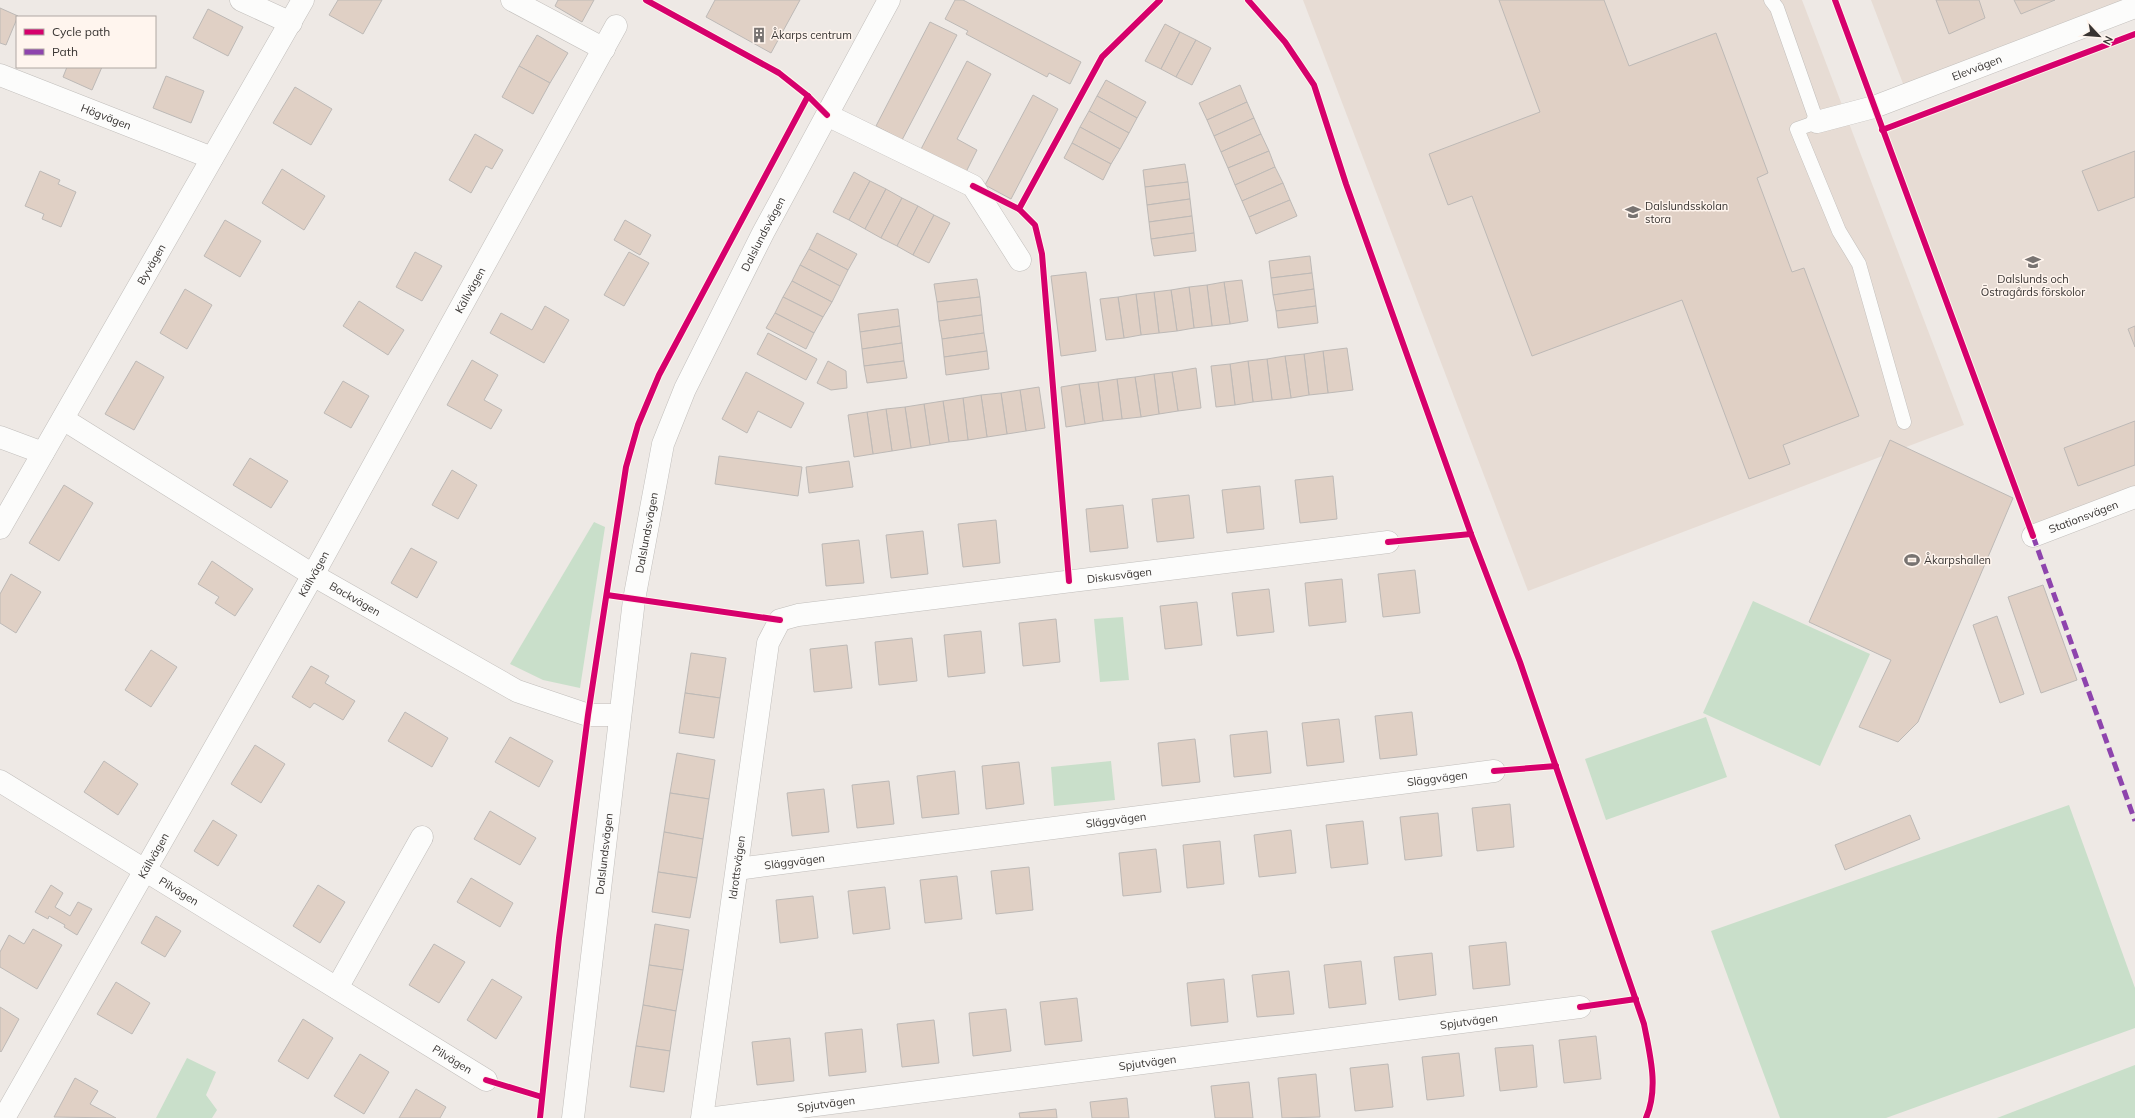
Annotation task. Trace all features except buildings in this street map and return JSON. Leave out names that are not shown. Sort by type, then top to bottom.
[{"type":"street","points":[[241,0],[291,23]]},
{"type":"street","name":"Byvägen","points":[[0,528],[64,419],[303,0]]},
{"type":"street","points":[[512,0],[604,49]]},
{"type":"street","name":"Dalslundsvägen","points":[[573,1118],[634,600],[663,444],[685,388],[763,233],[889,0]]},
{"type":"street","name":"Elevvägen","points":[[1817,122],[1874,107],[2135,7]]},
{"type":"street","name":"Källvägen","points":[[4,1118],[313,575],[616,26]]},
{"type":"street","name":"Högvägen","points":[[0,75],[212,158]]},
{"type":"street","points":[[827,116],[973,186],[1020,260]]},
{"type":"street","name":"Backvägen","points":[[64,419],[313,575],[517,691],[588,715],[620,715]]},
{"type":"street","points":[[0,437],[43,453]]},
{"type":"street","name":"Stationsvägen","points":[[2033,536],[2135,497]]},
{"type":"street","name":"Diskusvägen","points":[[780,620],[806,614],[1388,542]]},
{"type":"street","name":"Idrottsvägen","points":[[702,1118],[768,643],[780,620]]},
{"type":"street","name":"Släggvägen","points":[[736,869],[1494,771]]},
{"type":"street","name":"Pilvägen","points":[[0,781],[486,1080]]},
{"type":"street","points":[[337,988],[422,837]]},
{"type":"street","name":"Spjutvägen","points":[[715,1118],[1580,1007]]},
{"type":"lane","points":[[1771,0],[1777,8],[1817,122],[1797,129],[1839,231],[1859,264],[1904,422]]},
{"type":"shaded area","name":"Dalslundsskolan stora","points":[[1303,0],[1802,0],[1964,425],[1528,591]]},
{"type":"shaded area","points":[[1871,0],[2135,0],[1907,94]]},
{"type":"shaded area","name":"Dalslunds och Östragårds förskolor","points":[[2135,34],[2135,498],[2033,536],[1882,130]]},
{"type":"green space","points":[[594,522],[605,527],[580,688],[543,680],[510,664]]},
{"type":"green space","points":[[1753,601],[1870,654],[1820,766],[1703,713]]},
{"type":"green space","points":[[1123,617],[1129,680],[1100,682],[1094,619]]},
{"type":"green space","points":[[1706,717],[1727,777],[1606,820],[1585,759]]},
{"type":"green space","points":[[1111,761],[1115,800],[1054,806],[1051,767]]},
{"type":"green space","points":[[2069,805],[2135,988],[2135,1028],[1886,1118],[1780,1118],[1711,931]]},
{"type":"green space","points":[[187,1058],[216,1072],[206,1095],[217,1110],[212,1118],[156,1118]]},
{"type":"green space","points":[[2135,1065],[2135,1118],[1997,1118]]},
{"type":"marked path","points":[[2033,536],[2135,821]]},
{"type":"cycle path","points":[[646,0],[779,73],[808,96],[827,115]]},
{"type":"cycle path","points":[[1069,581],[1042,254],[1035,225],[1019,209],[1102,57],[1160,0]]},
{"type":"cycle path","points":[[1248,0],[1285,42],[1314,85],[1346,184],[1471,534],[1520,662],[1644,1024],[1651,1059],[1653,1083],[1650,1107],[1646,1118]]},
{"type":"cycle path","points":[[1835,0],[2033,536]]},
{"type":"cycle path","points":[[1882,130],[2135,34]]},
{"type":"cycle path","points":[[540,1118],[559,938],[588,715],[626,467],[638,425],[659,375],[808,96]]},
{"type":"cycle path","points":[[973,186],[1019,209]]},
{"type":"cycle path","points":[[1388,542],[1471,534]]},
{"type":"cycle path","points":[[607,595],[780,620]]},
{"type":"cycle path","points":[[1494,771],[1556,766]]},
{"type":"cycle path","points":[[1580,1007],[1636,999]]},
{"type":"cycle path","points":[[486,1080],[542,1097]]},
{"type":"place","name":"Åkarps centrum","points":[[759,35]]},
{"type":"place","name":"Dalslundsskolan stora","points":[[1633,212]]},
{"type":"place","name":"Dalslunds och Östragårds förskolor","points":[[2033,262]]},
{"type":"place","name":"Åkarpshallen","points":[[1912,560]]}]
